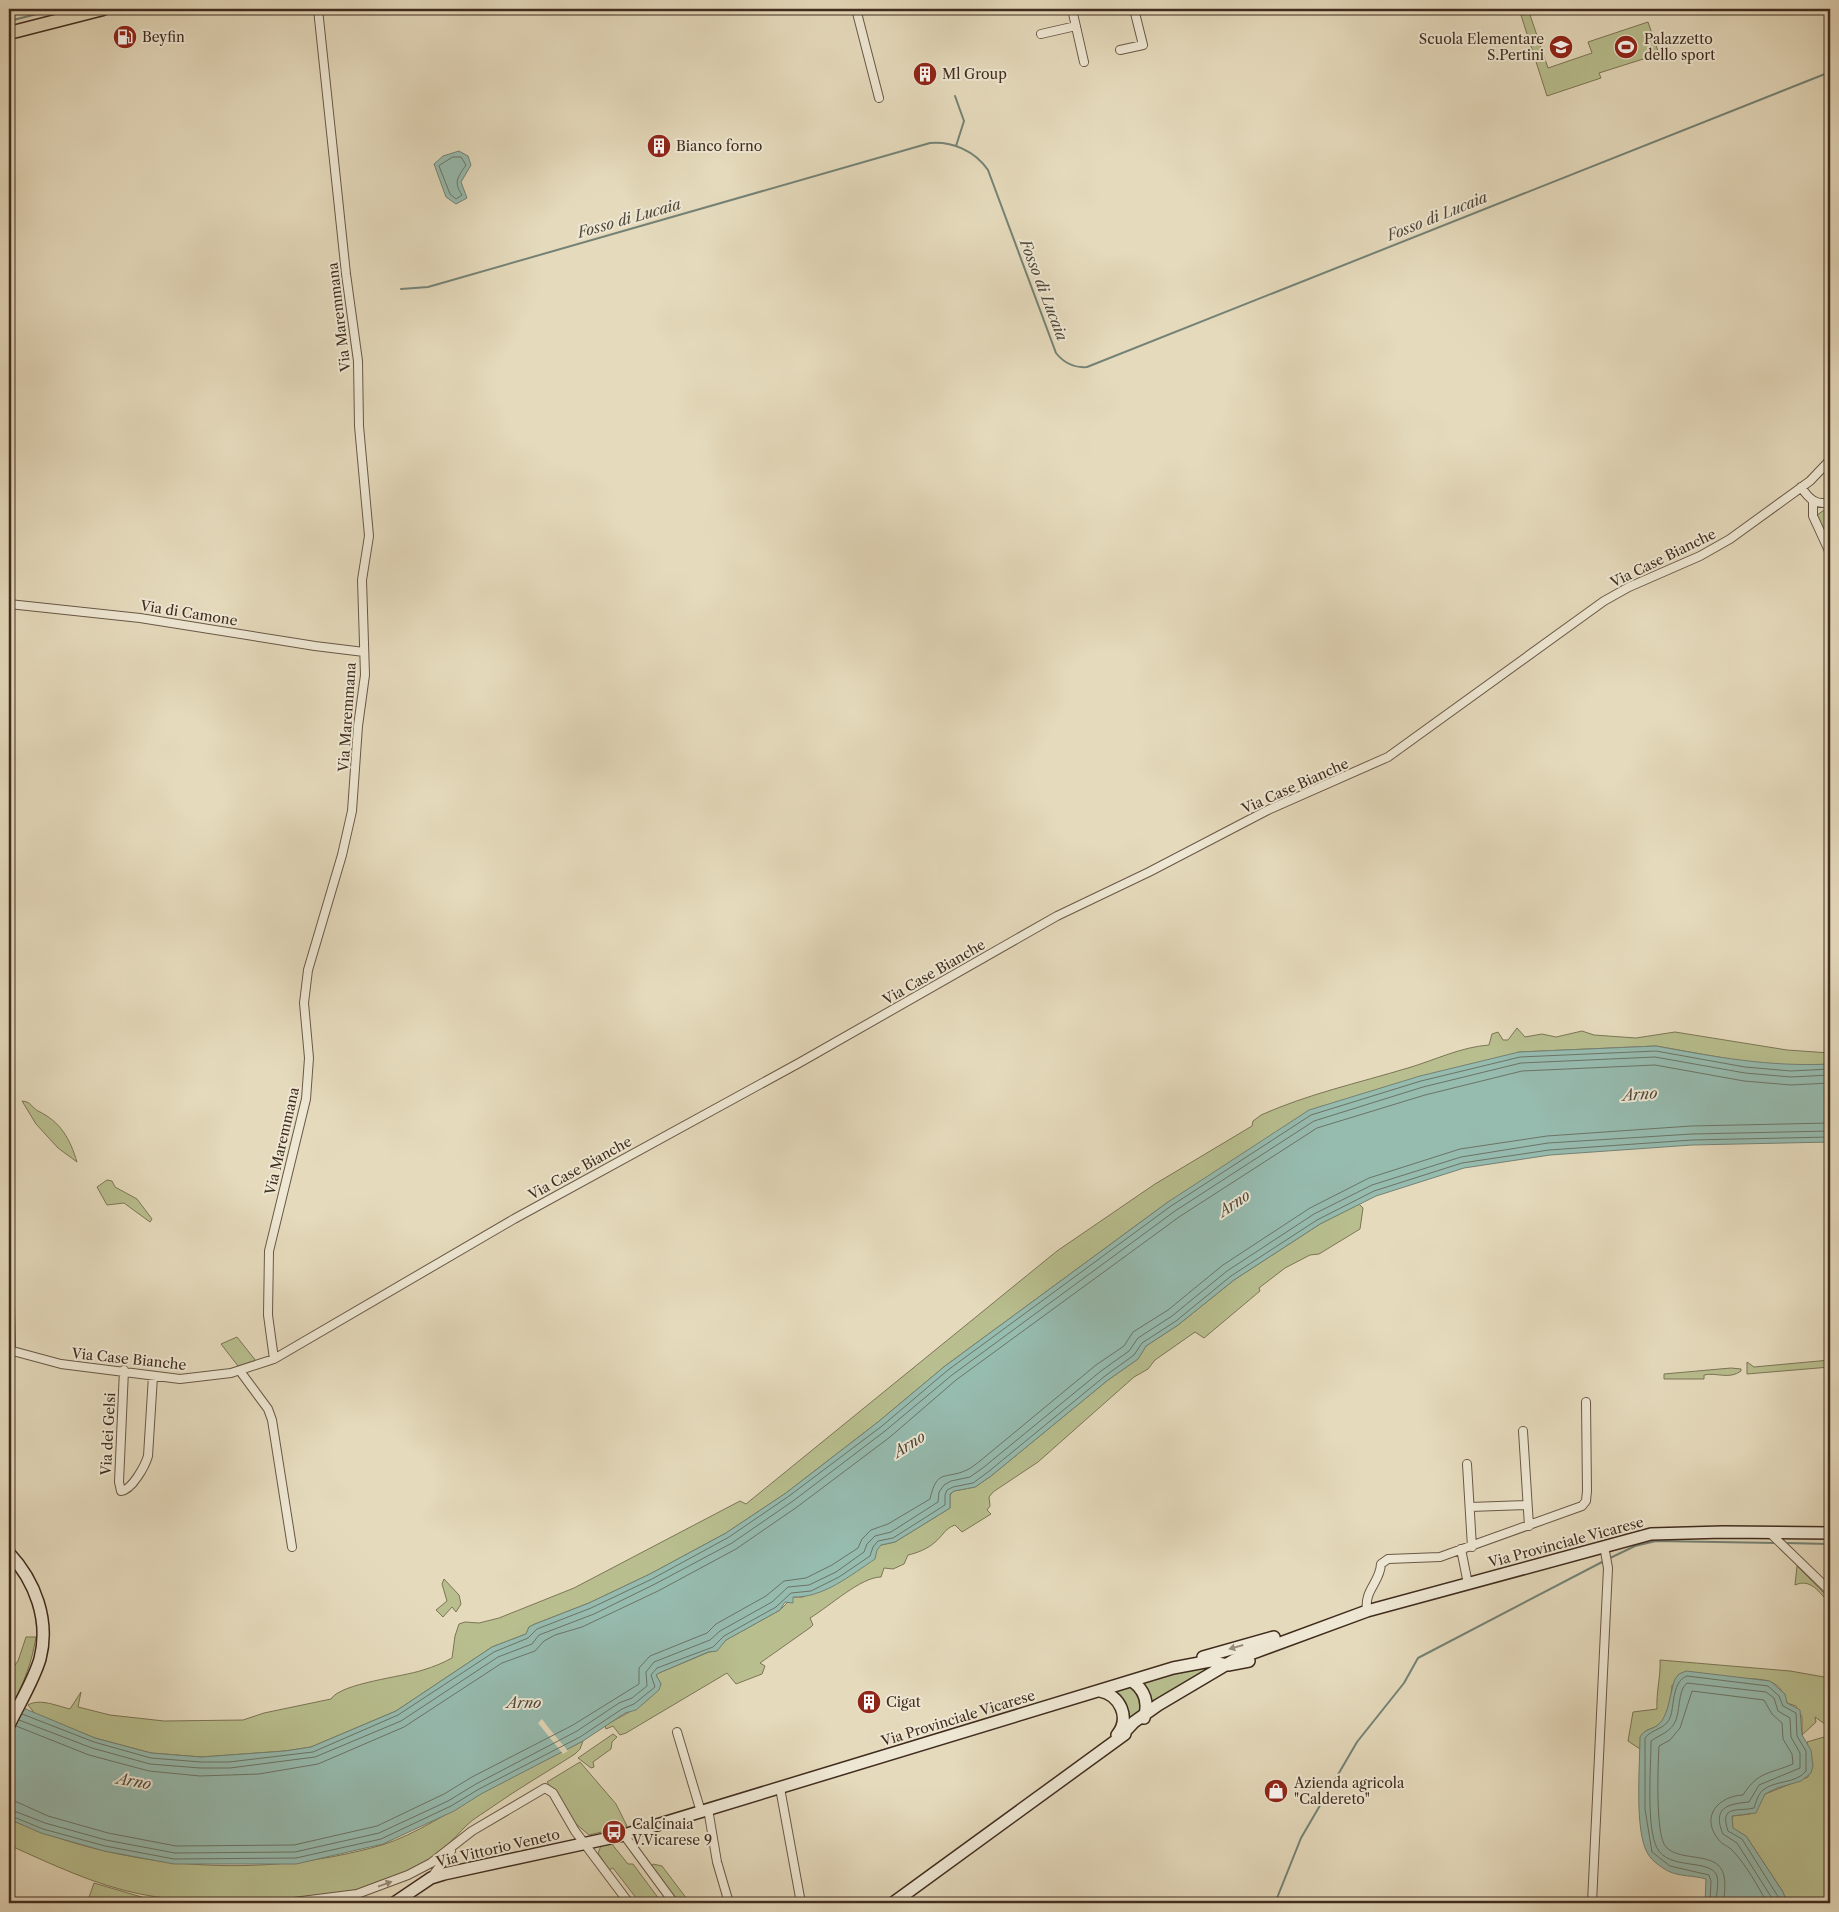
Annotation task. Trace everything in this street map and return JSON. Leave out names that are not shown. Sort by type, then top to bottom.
[{"type":"main road","points":[[9,33],[103,9]]},
{"type":"main road","name":"Via Provinciale Vicarese","points":[[1119,1738],[1145,1714],[1224,1665],[1317,1628],[1367,1611],[1651,1534],[1774,1536],[1830,1533]]},
{"type":"main road","points":[[9,1553],[32,1586],[42,1620],[43,1638],[40,1659],[9,1725]]},
{"type":"main road","name":"Via Provinciale Vicarese","points":[[585,1844],[705,1811],[1100,1691],[1202,1657],[1269,1638],[1317,1628]]},
{"type":"main road","name":"Via Provinciale Vicarese","points":[[893,1903],[1119,1738],[1194,1690],[1317,1628]]},
{"type":"main road","name":"Via Provinciale Vicarese","points":[[1173,1668],[1212,1661],[1224,1665],[1249,1661]]},
{"type":"main road","points":[[1132,1681],[1145,1697],[1145,1714],[1136,1727]]},
{"type":"main road","points":[[1100,1691],[1116,1698],[1124,1718],[1119,1732],[1103,1749]]},
{"type":"main road","name":"Via Vittorio Veneto","points":[[394,1903],[431,1878],[585,1844]]},
{"type":"street","name":"Via Maremmana","points":[[274,1359],[268,1315],[269,1251],[306,1099],[309,1073],[304,1022],[305,990],[315,941],[342,855],[352,811],[358,726],[365,675],[362,588],[369,530],[359,426],[358,366],[346,274],[318,9]]},
{"type":"street","points":[[856,9],[879,98]]},
{"type":"street","points":[[1072,9],[1084,62]]},
{"type":"street","points":[[1120,50],[1143,45],[1134,9]]},
{"type":"street","points":[[1041,34],[1076,26]]},
{"type":"street","name":"Via Case Bianche","points":[[10,1350],[61,1364],[124,1370],[153,1376],[196,1379],[240,1371],[274,1359],[514,1219],[799,1063],[1057,916],[1149,872],[1268,810],[1388,757],[1604,601],[1629,587],[1719,546],[1801,487],[1830,460]]},
{"type":"street","points":[[1801,487],[1813,502],[1813,516],[1830,553]]},
{"type":"street","points":[[1813,502],[1822,504],[1830,502]]},
{"type":"street","name":"Via di Camone","points":[[9,604],[140,618],[339,650],[364,652]]},
{"type":"street","points":[[9,1261],[10,1350]]},
{"type":"street","name":"Via dei Gelsi","points":[[124,1370],[119,1482],[121,1491],[127,1489],[146,1463],[148,1456],[153,1376]]},
{"type":"street","points":[[240,1371],[268,1409],[272,1420],[292,1547]]},
{"type":"street","points":[[1367,1611],[1367,1593],[1380,1570],[1381,1564],[1388,1559],[1440,1557],[1578,1510],[1586,1501],[1586,1402]]},
{"type":"street","points":[[1523,1431],[1529,1526]]},
{"type":"street","points":[[1467,1464],[1472,1547]]},
{"type":"street","points":[[1470,1507],[1527,1505]]},
{"type":"street","points":[[1774,1536],[1830,1592]]},
{"type":"street","points":[[1592,1903],[1608,1561],[1604,1546]]},
{"type":"street","points":[[1461,1550],[1468,1584]]},
{"type":"street","points":[[677,1732],[705,1811],[729,1903]]},
{"type":"street","points":[[286,1903],[358,1894],[422,1869],[472,1831],[545,1788],[552,1793],[585,1844],[629,1903]]},
{"type":"street","points":[[780,1788],[801,1903]]},
{"type":"street","points":[[624,1834],[674,1903]]},
{"type":"street","points":[[431,1878],[455,1845]]},
{"type":"green space","points":[[1519,9],[1528,9],[1548,68],[1592,53],[1588,42],[1648,22],[1659,54],[1599,73],[1601,78],[1547,96]]},
{"type":"green space","points":[[1830,506],[1830,543],[1817,515]]},
{"type":"green space","points":[[1517,1028],[1525,1037],[1542,1034],[1556,1037],[1582,1031],[1594,1035],[1636,1038],[1675,1032],[1787,1050],[1830,1053],[1830,1064],[1791,1066],[1746,1062],[1656,1046],[1519,1052],[1168,1202],[945,1366],[878,1422],[786,1493],[726,1533],[650,1574],[589,1603],[529,1627],[526,1634],[492,1647],[396,1711],[311,1747],[285,1751],[201,1757],[151,1753],[95,1738],[36,1715],[28,1705],[43,1702],[70,1709],[81,1692],[78,1707],[110,1715],[164,1721],[243,1720],[264,1713],[331,1699],[337,1693],[359,1685],[414,1673],[442,1663],[452,1658],[459,1624],[465,1622],[479,1623],[499,1618],[574,1588],[740,1501],[746,1504],[1057,1251],[1155,1184],[1252,1126],[1253,1121],[1261,1115],[1315,1095],[1408,1068],[1458,1051],[1489,1045],[1492,1034],[1498,1032],[1503,1040],[1508,1040]]},
{"type":"green space","points":[[22,1101],[30,1104],[59,1126],[68,1139],[77,1162],[58,1148],[36,1124]]},
{"type":"green space","points":[[107,1180],[112,1181],[115,1187],[137,1199],[152,1219],[150,1222],[124,1203],[107,1205],[97,1187]]},
{"type":"green space","points":[[1359,1204],[1363,1208],[1360,1229],[1319,1254],[1310,1255],[1285,1268],[1259,1288],[1260,1291],[1204,1338],[1195,1332],[1155,1360],[1148,1369],[1134,1377],[1038,1462],[993,1492],[989,1497],[990,1506],[987,1510],[991,1514],[962,1532],[955,1525],[951,1527],[928,1547],[908,1555],[904,1564],[893,1569],[884,1568],[881,1577],[873,1578],[855,1587],[810,1618],[813,1625],[811,1627],[760,1663],[765,1666],[762,1674],[736,1684],[727,1673],[626,1733],[620,1735],[613,1726],[606,1729],[605,1726],[649,1699],[661,1684],[656,1675],[709,1652],[716,1651],[726,1640],[780,1610],[793,1597],[803,1597],[881,1545],[895,1542],[950,1508],[950,1495],[954,1491],[975,1487],[991,1476],[1108,1380],[1138,1359],[1146,1346],[1178,1325],[1234,1280],[1320,1224]]},
{"type":"green space","points":[[237,1337],[256,1361],[238,1366],[221,1344]]},
{"type":"green space","points":[[1830,1360],[1830,1367],[1747,1374],[1747,1362],[1754,1367]]},
{"type":"green space","points":[[1731,1368],[1741,1369],[1741,1371],[1732,1375],[1704,1375],[1704,1379],[1664,1379],[1664,1374]]},
{"type":"green space","points":[[1797,1566],[1830,1599],[1830,1604],[1814,1587],[1806,1583],[1795,1585]]},
{"type":"green space","points":[[444,1579],[459,1595],[461,1604],[456,1612],[452,1607],[443,1617],[436,1610],[447,1601],[442,1584]]},
{"type":"green space","points":[[26,1637],[36,1637],[27,1672],[13,1704],[9,1702],[9,1673],[18,1661]]},
{"type":"green space","points":[[1660,1660],[1790,1671],[1830,1678],[1830,1724],[1825,1724],[1815,1717],[1816,1722],[1802,1735],[1802,1717],[1796,1706],[1787,1703],[1780,1688],[1771,1682],[1751,1679],[1672,1685],[1667,1713],[1664,1719],[1656,1727],[1642,1735],[1640,1749],[1628,1741],[1633,1712],[1657,1709]]},
{"type":"green space","points":[[1200,1665],[1216,1666],[1151,1704],[1148,1691],[1141,1682]]},
{"type":"green space","points":[[1133,1686],[1138,1689],[1143,1711],[1128,1722],[1126,1705],[1115,1692]]},
{"type":"green space","points":[[613,1734],[617,1737],[612,1742],[611,1749],[593,1762],[594,1767],[591,1768],[578,1758]]},
{"type":"green space","points":[[1830,1737],[1830,1899],[1824,1903],[1787,1903],[1783,1892],[1746,1836],[1732,1828],[1732,1816],[1750,1814],[1765,1794],[1808,1777],[1812,1766],[1807,1742]]},
{"type":"green space","points":[[583,1741],[580,1749],[575,1754],[473,1820],[426,1863],[390,1880],[356,1890],[320,1897],[244,1903],[172,1899],[140,1894],[90,1880],[9,1845],[9,1819],[53,1836],[99,1850],[146,1859],[193,1864],[241,1866],[289,1863],[336,1856],[395,1841],[433,1822],[482,1793]]},
{"type":"green space","points":[[580,1762],[616,1804],[627,1826],[589,1835],[575,1823],[547,1782]]},
{"type":"green space","points":[[611,1843],[628,1864],[633,1864],[662,1903],[640,1903],[613,1868],[609,1870],[598,1853],[601,1846]]},
{"type":"green space","points":[[653,1864],[662,1866],[690,1903],[678,1903],[651,1868]]},
{"type":"green space","points":[[94,1883],[145,1898],[179,1903],[87,1903]]},
{"type":"water","points":[[459,151],[468,156],[471,165],[461,182],[467,198],[456,204],[446,197],[434,164],[443,156]]},
{"type":"water","name":"Arno","points":[[1656,1046],[1764,1063],[1830,1064],[1830,1142],[1692,1145],[1550,1155],[1464,1168],[1376,1196],[1320,1224],[1234,1280],[1178,1325],[1146,1346],[1138,1359],[1108,1380],[991,1476],[975,1487],[954,1491],[950,1494],[950,1508],[895,1542],[881,1545],[877,1550],[875,1559],[846,1578],[815,1594],[793,1597],[793,1603],[785,1602],[780,1610],[726,1640],[717,1651],[708,1652],[659,1673],[656,1675],[661,1684],[659,1690],[636,1710],[625,1713],[583,1741],[481,1794],[454,1811],[383,1844],[296,1864],[174,1864],[104,1851],[41,1833],[9,1819],[9,1702],[95,1738],[151,1753],[201,1757],[285,1751],[311,1747],[396,1711],[492,1647],[526,1634],[529,1627],[589,1603],[650,1574],[726,1533],[786,1493],[878,1422],[945,1366],[1168,1202],[1309,1110],[1420,1076],[1519,1052]]},
{"type":"water","points":[[1686,1671],[1770,1681],[1785,1694],[1787,1703],[1800,1710],[1802,1735],[1811,1750],[1813,1766],[1811,1773],[1801,1781],[1777,1788],[1765,1794],[1756,1813],[1732,1816],[1733,1828],[1746,1836],[1783,1892],[1787,1903],[1705,1903],[1706,1879],[1668,1871],[1648,1854],[1644,1844],[1639,1814],[1640,1737],[1644,1732],[1657,1726],[1662,1720],[1675,1679],[1679,1674]]},
{"type":"pier","points":[[542,1719],[568,1751],[563,1754],[538,1723]]},
{"type":"waterway","points":[[9,21],[57,9]]},
{"type":"waterway","name":"Fosso di Lucaia","points":[[401,289],[428,287],[930,143],[947,144],[977,157],[988,170],[1056,353],[1070,364],[1078,367],[1087,367],[1830,72]]},
{"type":"waterway","points":[[955,96],[964,121],[956,146]]},
{"type":"waterway","points":[[1608,1559],[1635,1546],[1656,1541],[1777,1543]]},
{"type":"waterway","points":[[1785,1543],[1830,1544]]},
{"type":"waterway","points":[[1275,1903],[1301,1838],[1357,1742],[1404,1683],[1418,1658],[1604,1561]]},
{"type":"waterway","points":[[1824,1903],[1830,1899]]},
{"type":"place","name":"Beyfin","points":[[125,37]]},
{"type":"place","name":"Scuola Elementare S.Pertini","points":[[1561,47]]},
{"type":"place","name":"Palazzetto dello sport","points":[[1626,47]]},
{"type":"place","name":"Ml Group","points":[[925,74]]},
{"type":"place","name":"Bianco forno","points":[[659,146]]},
{"type":"place","name":"Cigat","points":[[869,1702]]},
{"type":"place","name":"Azienda agricola \"Caldereto\"","points":[[1276,1791]]},
{"type":"place","name":"Calcinaia V.Vicarese 9","points":[[614,1832]]}]
